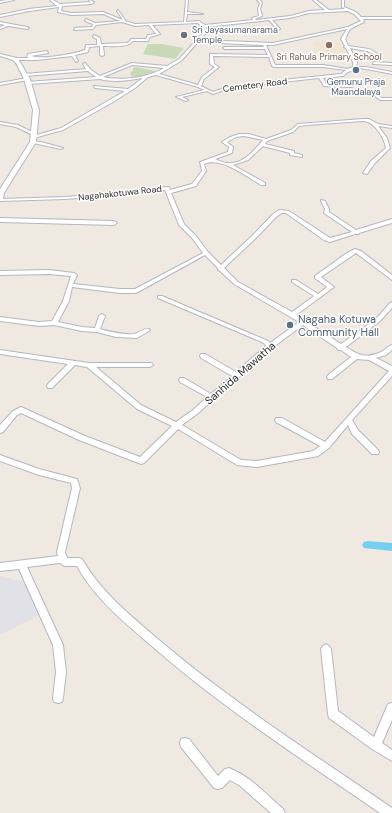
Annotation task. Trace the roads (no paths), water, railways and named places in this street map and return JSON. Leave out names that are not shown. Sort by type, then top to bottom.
[{"type":"street","points":[[0,2],[13,0]]},
{"type":"street","points":[[51,0],[60,5]]},
{"type":"street","points":[[186,23],[188,0]]},
{"type":"street","points":[[255,21],[252,19],[261,16],[259,9],[261,3],[258,0]]},
{"type":"street","points":[[314,0],[328,11]]},
{"type":"street","points":[[343,0],[342,6],[360,18],[392,18]]},
{"type":"street","points":[[1,16],[60,5],[93,2],[90,1]]},
{"type":"street","points":[[60,5],[59,11],[68,14],[103,13],[116,19],[135,24],[199,22],[204,26],[255,21],[309,12],[347,10]]},
{"type":"street","points":[[101,8],[103,13]]},
{"type":"street","points":[[118,11],[126,21]]},
{"type":"street","points":[[187,13],[202,14]]},
{"type":"street","points":[[196,41],[264,44],[291,41],[349,28],[361,23],[362,21],[360,18]]},
{"type":"street","points":[[380,18],[385,21],[384,24]]},
{"type":"street","points":[[270,19],[278,29]]},
{"type":"street","points":[[86,20],[95,24],[126,21]]},
{"type":"street","points":[[0,23],[27,28]]},
{"type":"street","points":[[0,28],[8,24]]},
{"type":"street","points":[[75,29],[93,28],[95,24]]},
{"type":"street","points":[[0,55],[15,59],[37,59],[73,55],[87,51],[87,46],[127,44],[132,40],[147,40],[149,36],[158,34],[150,24]]},
{"type":"street","points":[[27,79],[131,79],[156,74],[180,60],[204,33],[204,26]]},
{"type":"street","points":[[349,28],[343,39],[355,62],[354,67],[392,73]]},
{"type":"street","points":[[94,36],[99,39],[102,55]]},
{"type":"street","points":[[264,44],[270,56],[272,65],[274,66],[323,66],[346,69]]},
{"type":"street","points":[[346,47],[368,50],[376,54]]},
{"type":"street","points":[[225,48],[266,48]]},
{"type":"street","points":[[37,59],[29,56],[29,54],[46,52]]},
{"type":"street","points":[[73,55],[76,61]]},
{"type":"street","points":[[199,86],[203,78],[217,67],[212,64],[211,55],[270,56]]},
{"type":"street","points":[[0,200],[1,193],[33,137],[36,110],[27,79],[15,59]]},
{"type":"street","points":[[374,63],[392,64]]},
{"type":"street","points":[[84,64],[92,75],[99,78],[132,64],[168,67]]},
{"type":"street","name":"Cemetery Road","points":[[156,74],[199,86],[213,93],[227,88],[260,86],[262,83],[342,75],[346,69],[354,67]]},
{"type":"street","points":[[0,84],[87,70]]},
{"type":"street","points":[[33,137],[62,129],[112,102],[147,76]]},
{"type":"street","points":[[321,78],[325,85],[352,86]]},
{"type":"street","points":[[94,87],[128,90]]},
{"type":"street","points":[[186,100],[178,97],[207,90]]},
{"type":"street","points":[[176,92],[182,95]]},
{"type":"street","points":[[376,95],[380,99],[392,99]]},
{"type":"street","points":[[229,165],[245,161],[252,156],[266,140],[292,131],[298,125],[368,120],[374,124],[386,140],[388,148],[373,162],[365,173]]},
{"type":"street","points":[[0,123],[17,126],[41,142],[61,148]]},
{"type":"street","points":[[374,124],[392,127]]},
{"type":"street","points":[[169,192],[194,185],[204,171],[202,163],[204,161],[230,154],[231,146],[224,142],[236,134],[246,134],[266,140]]},
{"type":"street","points":[[262,144],[292,152],[292,154],[300,156]]},
{"type":"street","points":[[212,159],[246,173],[263,184]]},
{"type":"street","name":"Nagahakotuwa Road","points":[[0,200],[66,198],[167,188],[182,225],[194,237],[220,269],[236,283],[303,322],[356,358]]},
{"type":"street","points":[[323,201],[327,209],[326,212],[357,233]]},
{"type":"street","points":[[220,269],[281,211],[287,212],[326,239],[334,240],[392,221]]},
{"type":"street","points":[[0,220],[114,223]]},
{"type":"street","points":[[292,316],[331,287],[317,277],[349,254],[359,252],[392,278]]},
{"type":"street","points":[[70,285],[120,291],[136,291],[206,253]]},
{"type":"street","points":[[0,273],[48,272],[74,275],[66,301],[54,323]]},
{"type":"street","points":[[294,281],[318,296]]},
{"type":"street","points":[[160,297],[266,342],[270,346]]},
{"type":"street","points":[[340,348],[378,320],[392,304]]},
{"type":"street","points":[[97,330],[102,316]]},
{"type":"street","points":[[0,319],[39,324],[54,323],[82,329],[97,330],[116,335],[137,336],[147,330]]},
{"type":"street","name":"Sanhida Mawatha","points":[[0,430],[15,413],[21,410],[82,438],[141,461],[177,425],[237,376],[270,346],[303,322]]},
{"type":"street","points":[[330,377],[356,358],[370,358],[384,353],[392,346]]},
{"type":"street","points":[[0,352],[89,365],[150,365]]},
{"type":"street","points":[[203,356],[237,376]]},
{"type":"street","points":[[370,358],[392,369]]},
{"type":"street","points":[[50,386],[73,363]]},
{"type":"street","points":[[89,365],[139,407],[177,425],[240,463],[257,464],[315,454],[326,446],[392,372]]},
{"type":"street","points":[[182,380],[212,397]]},
{"type":"street","points":[[279,420],[326,446]]},
{"type":"street","points":[[348,420],[355,432],[375,452]]},
{"type":"street","points":[[0,458],[39,472],[74,481],[76,488],[61,552],[64,562],[79,562],[86,576],[108,602],[170,657],[216,693],[390,813]]},
{"type":"street","points":[[0,566],[22,565],[63,559]]},
{"type":"street","points":[[22,565],[58,645],[61,672],[58,698]]},
{"type":"street","points":[[326,649],[333,714],[392,756]]},
{"type":"street","points":[[376,745],[392,708]]},
{"type":"street","points":[[185,743],[218,784],[229,773],[243,781],[279,813]]},
{"type":"waterway","points":[[367,545],[392,547]]},
{"type":"place","name":"Sri Jayasumanarama Temple","points":[[184,35]]},
{"type":"place","name":"Sri Rahula Primary School","points":[[329,45]]},
{"type":"place","name":"Gemunu Praja Maandalaya","points":[[356,70]]},
{"type":"place","name":"Nagaha Kotuwa Community Hall","points":[[290,325]]}]
